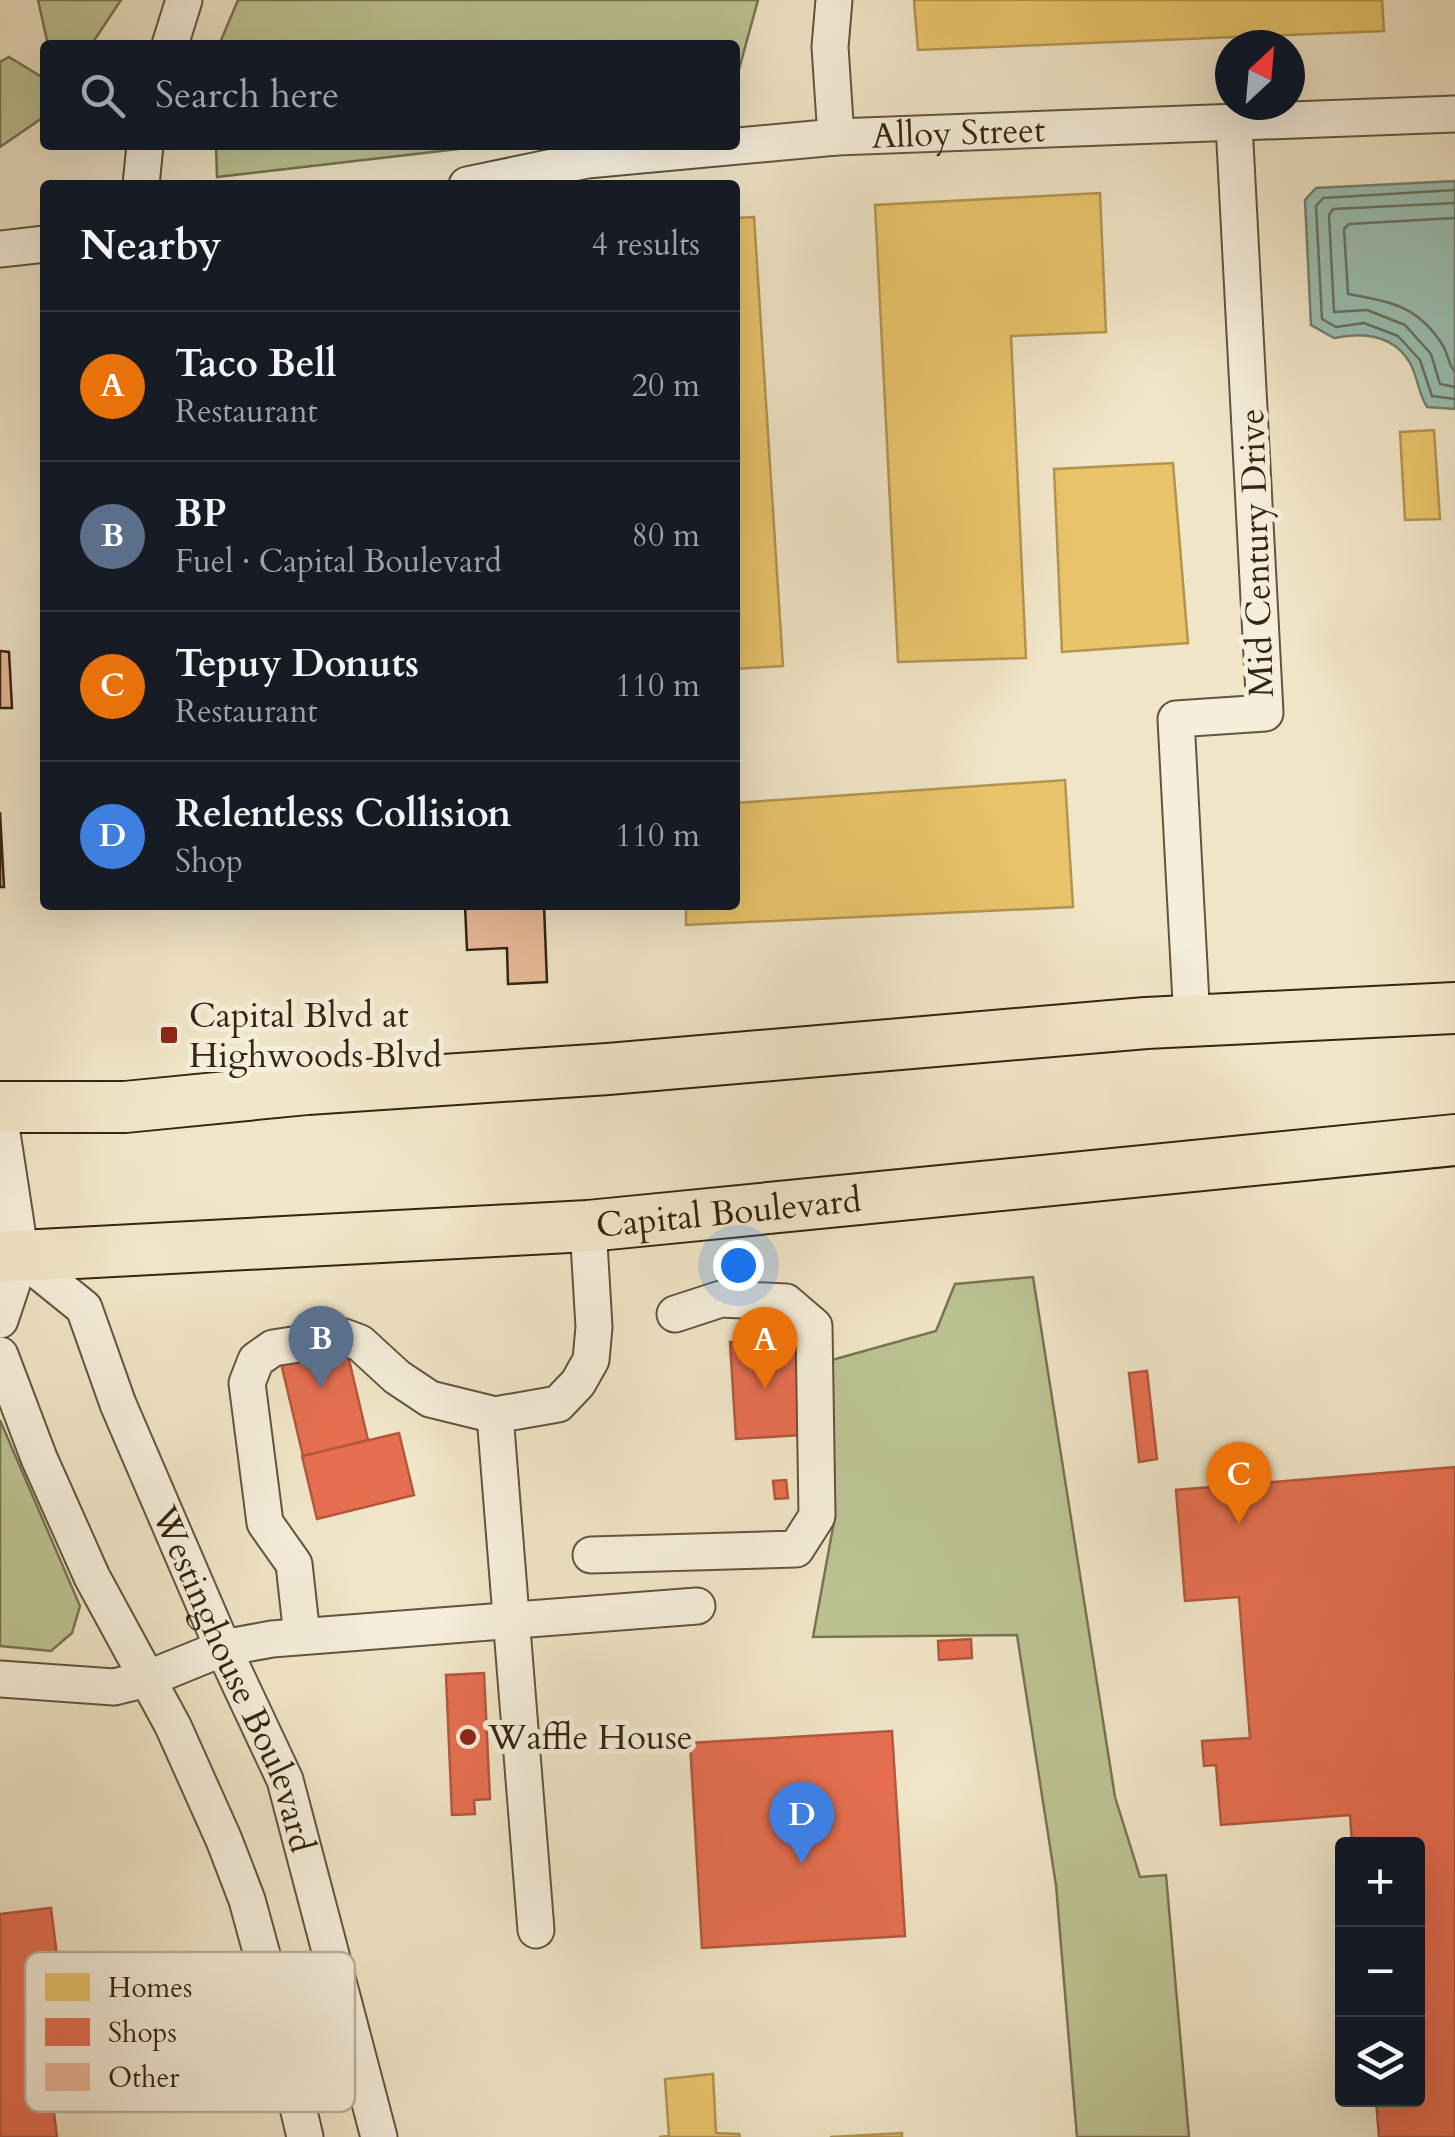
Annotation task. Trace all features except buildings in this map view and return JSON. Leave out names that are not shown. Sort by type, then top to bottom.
[{"type":"highway","points":[[0,1107],[124,1107],[307,1089],[608,1070],[1192,1022],[1455,1008]]},
{"type":"highway","name":"Capital Boulevard","points":[[11,1257],[588,1226],[1455,1140]]},
{"type":"street","points":[[172,40],[184,0]]},
{"type":"street","points":[[834,0],[830,46],[836,137]]},
{"type":"street","name":"Alloy Street","points":[[740,146],[836,137],[1455,114]]},
{"type":"street","name":"Mid Century Drive","points":[[1192,1022],[1176,719],[1265,714],[1234,124]]},
{"type":"street","points":[[141,180],[144,150]]},
{"type":"street","name":"Alloy Street","points":[[491,180],[587,160],[695,150]]},
{"type":"street","points":[[0,249],[40,245]]},
{"type":"street","points":[[0,1120],[11,1257],[0,1320]]},
{"type":"street","points":[[302,1636],[294,1564],[266,1523],[247,1382],[256,1360],[273,1348],[344,1337],[360,1343],[397,1377],[430,1399],[496,1415],[558,1404],[578,1383],[591,1360],[594,1316],[588,1226]]},
{"type":"street","name":"Westinghouse Boulevard","points":[[11,1257],[84,1308],[118,1404],[223,1648],[285,1780],[330,1952]]},
{"type":"street","points":[[590,1555],[796,1549],[818,1516],[814,1326],[786,1302],[721,1299],[675,1314]]},
{"type":"street","name":"Westinghouse Boulevard","points":[[0,1355],[15,1399],[92,1576],[199,1781],[246,1900],[259,1952]]},
{"type":"street","points":[[496,1415],[536,1930]]},
{"type":"street","points":[[0,1679],[114,1687],[147,1680],[223,1648],[302,1636],[697,1606]]},
{"type":"street","name":"Westinghouse Boulevard","points":[[355,2049],[378,2137]]},
{"type":"street","name":"Westinghouse Boulevard","points":[[300,2112],[306,2137]]},
{"type":"green space","points":[[38,0],[121,0],[94,40],[47,40]]},
{"type":"green space","points":[[238,0],[758,0],[740,66],[740,40],[221,40]]},
{"type":"green space","points":[[9,57],[40,76],[40,119],[0,147],[0,62]]},
{"type":"green space","points":[[216,150],[450,150],[217,177]]},
{"type":"green space","points":[[1033,1277],[1115,1797],[1140,1877],[1166,1875],[1189,2137],[1077,2137],[1056,1885],[1017,1635],[813,1637],[835,1516],[832,1360],[936,1331],[955,1284]]},
{"type":"green space","points":[[0,1420],[80,1606],[72,1633],[51,1651],[0,1646]]},
{"type":"water","points":[[1455,181],[1455,409],[1427,407],[1410,363],[1395,346],[1377,337],[1334,338],[1311,325],[1305,200],[1316,188]]},
{"type":"place","name":"Capital Blvd at Highwoods Blvd","points":[[169,1035]]},
{"type":"place","name":"BP","points":[[321,1388]]},
{"type":"place","name":"Taco Bell","points":[[765,1389]]},
{"type":"place","name":"Tepuy Donuts","points":[[1239,1524]]},
{"type":"place","name":"Waffle House","points":[[468,1737]]},
{"type":"place","name":"Relentless Collision","points":[[802,1864]]}]
